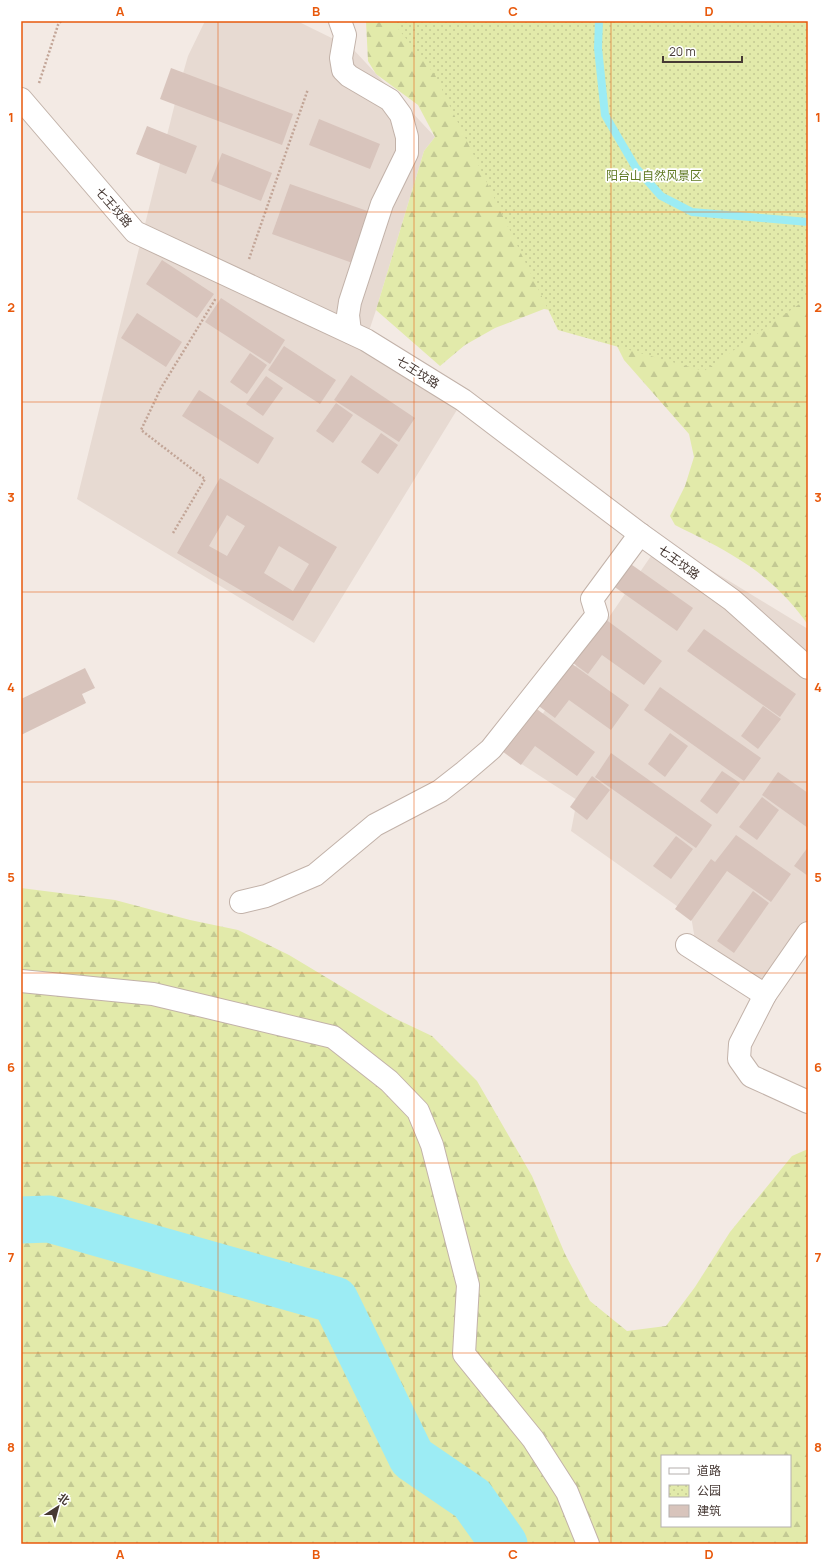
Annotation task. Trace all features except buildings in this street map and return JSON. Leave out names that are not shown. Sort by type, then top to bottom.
[{"type":"street","points":[[340,21],[345,35],[341,58],[343,70],[349,76],[390,100],[401,115],[407,137],[407,153],[382,204],[350,302],[348,315],[350,332]]},
{"type":"street","name":"七王坟路","points":[[24,103],[135,232],[366,340],[463,400],[640,534],[732,600],[808,668]]},
{"type":"street","points":[[241,902],[266,896],[315,875],[375,825],[440,791],[491,749],[597,615],[592,599],[640,534]]},
{"type":"street","points":[[808,933],[765,995],[740,1044],[739,1059],[751,1076],[808,1102]]},
{"type":"street","points":[[688,945],[765,995]]},
{"type":"street","points":[[21,982],[153,994],[333,1037],[389,1081],[418,1111],[432,1145],[468,1285],[464,1354],[533,1439],[567,1492],[588,1544]]},
{"type":"path","points":[[24,103],[43,74],[58,25],[61,21]]},
{"type":"path","points":[[173,533],[205,479],[141,430],[161,388],[220,292],[234,279],[308,89]]},
{"type":"shaded area","points":[[205,21],[297,21],[352,48],[435,137],[424,151],[366,340],[463,400],[314,643],[77,499],[178,91],[188,56]]},
{"type":"shaded area","points":[[662,540],[808,629],[808,932],[764,982],[695,940],[691,916],[571,831],[577,800],[520,763],[524,741]]},
{"type":"green space","name":"阳台山自然风景区","points":[[366,21],[808,21],[808,625],[786,598],[759,573],[724,551],[675,525],[670,516],[685,486],[694,457],[689,434],[624,360],[611,334],[586,316],[544,309],[495,328],[465,345],[440,366],[376,310],[424,151],[435,137],[418,105],[376,74],[368,61]]},
{"type":"green space","name":"阳台山自然风景区","points":[[392,21],[808,21],[808,298],[704,371],[558,330],[435,75]]},
{"type":"green space","points":[[21,888],[115,900],[190,920],[238,930],[289,955],[394,1018],[432,1036],[477,1081],[532,1176],[565,1254],[590,1301],[627,1331],[666,1326],[695,1287],[730,1232],[792,1156],[808,1149],[808,1544],[21,1544]]},
{"type":"waterway","points":[[599,21],[598,48],[605,115],[636,168],[661,196],[692,212],[808,222]]},
{"type":"waterway","points":[[21,1220],[49,1219],[335,1300],[412,1458],[472,1499],[504,1544]]}]
